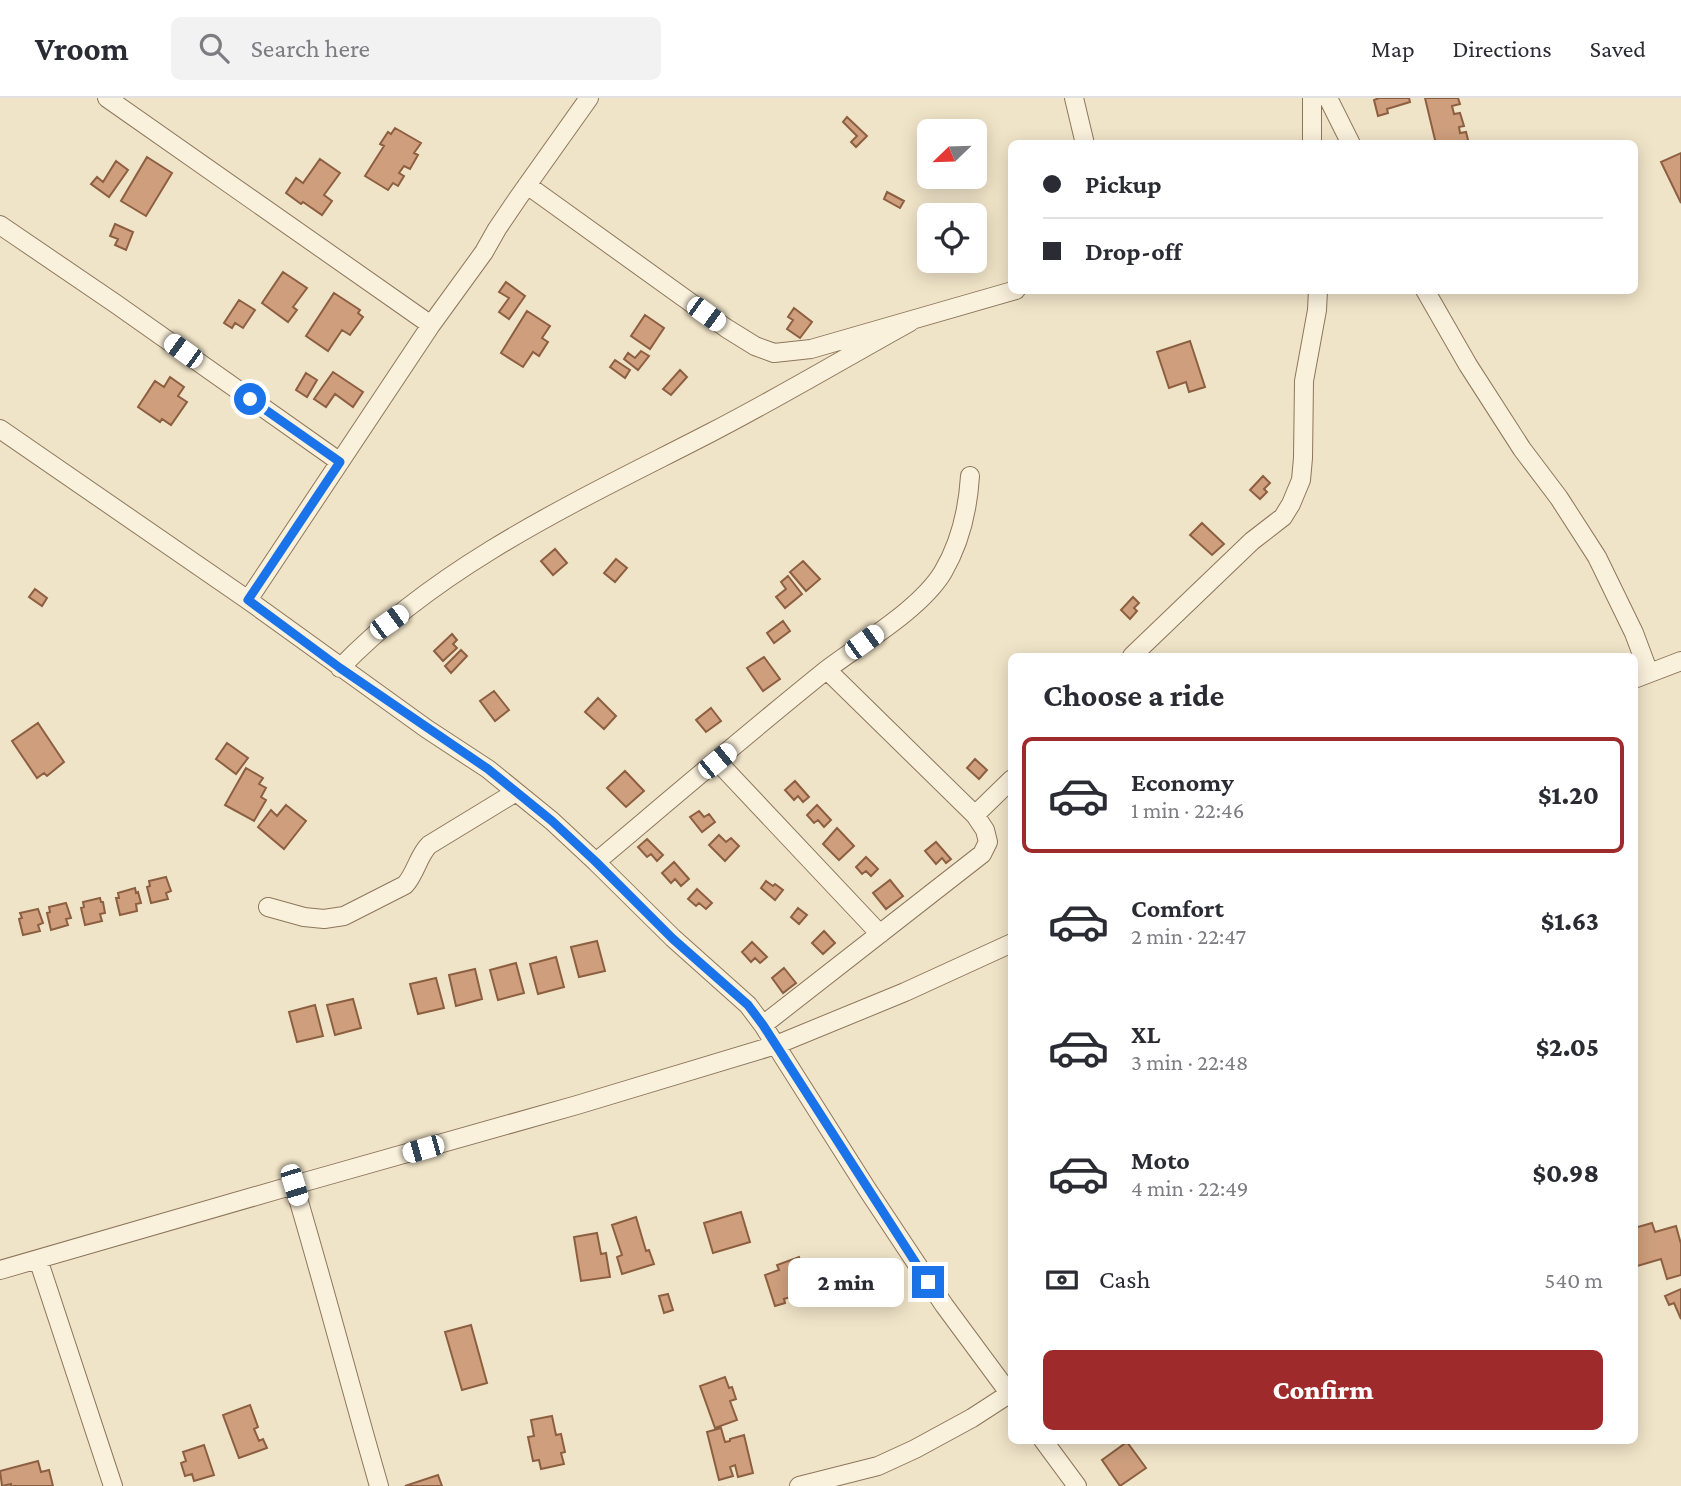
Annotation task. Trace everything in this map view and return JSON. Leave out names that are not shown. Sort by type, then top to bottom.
[{"type":"street","points":[[107,98],[430,325]]},
{"type":"street","points":[[248,600],[430,325],[484,252],[497,229],[589,98]]},
{"type":"street","points":[[1074,98],[1084,140]]},
{"type":"street","points":[[1312,98],[1312,140]]},
{"type":"street","points":[[1328,98],[1349,140]]},
{"type":"street","points":[[527,186],[726,328],[755,346],[774,353],[810,349],[1008,292]]},
{"type":"street","points":[[0,225],[340,462]]},
{"type":"street","points":[[1135,653],[1252,541],[1283,517],[1291,504],[1301,480],[1304,381],[1318,294]]},
{"type":"street","points":[[1427,294],[1481,386],[1597,557],[1634,633],[1638,653]]},
{"type":"street","points":[[340,668],[389,622],[453,575],[515,535],[723,426],[910,322]]},
{"type":"street","points":[[0,429],[488,769],[552,821],[673,939],[748,1005],[944,1305],[1008,1393]]},
{"type":"street","points":[[596,862],[827,670],[902,614],[926,592],[942,573],[954,549],[968,505],[970,476]]},
{"type":"street","points":[[1638,654],[1642,676],[1681,661]]},
{"type":"street","points":[[763,1025],[982,854],[988,842],[985,830],[975,815],[827,670]]},
{"type":"street","points":[[717,761],[880,934]]},
{"type":"street","points":[[975,815],[1008,783]]},
{"type":"street","points":[[268,907],[304,917],[324,919],[344,916],[405,885],[429,845],[516,792]]},
{"type":"street","points":[[0,1270],[577,1105],[776,1045],[905,992],[1008,945]]},
{"type":"street","points":[[294,1185],[379,1486]]},
{"type":"street","points":[[38,1259],[113,1486]]},
{"type":"street","points":[[799,1486],[878,1466],[915,1449],[1008,1397]]},
{"type":"street","points":[[1046,1444],[1077,1486]]},
{"type":"building","points":[[1409,98],[1410,102],[1387,109],[1388,113],[1378,116],[1374,100]]},
{"type":"building","points":[[1425,98],[1458,98],[1460,104],[1452,106],[1454,114],[1460,113],[1464,126],[1459,127],[1460,133],[1466,132],[1468,140],[1435,140]]},
{"type":"building","points":[[847,117],[867,136],[856,147],[851,142],[857,136],[843,122]]},
{"type":"building","points":[[395,128],[421,143],[414,153],[418,155],[410,169],[404,166],[399,173],[404,176],[398,186],[393,183],[388,190],[365,176],[384,146],[380,144],[388,132],[391,134]]},
{"type":"building","points":[[1681,153],[1681,203],[1661,162]]},
{"type":"building","points":[[147,157],[172,173],[146,216],[121,201]]},
{"type":"building","points":[[320,159],[340,173],[324,195],[332,201],[322,215],[286,193],[296,178],[303,183]]},
{"type":"building","points":[[116,161],[128,170],[109,197],[91,184],[97,177],[103,182]]},
{"type":"building","points":[[887,192],[904,201],[900,208],[884,199]]},
{"type":"building","points":[[115,224],[133,232],[126,250],[115,245],[118,239],[110,236]]},
{"type":"building","points":[[283,272],[307,288],[293,307],[297,310],[288,322],[262,303]]},
{"type":"building","points":[[506,282],[525,296],[509,319],[499,312],[509,298],[499,292]]},
{"type":"building","points":[[334,293],[360,310],[358,313],[363,317],[350,335],[342,330],[328,351],[306,336]]},
{"type":"building","points":[[239,300],[255,310],[243,328],[235,323],[232,328],[224,323]]},
{"type":"building","points":[[794,308],[812,322],[800,338],[787,329],[793,320],[788,317]]},
{"type":"building","points":[[527,311],[550,326],[542,338],[548,342],[539,356],[533,352],[523,367],[501,353]]},
{"type":"building","points":[[645,315],[664,328],[650,349],[631,336]]},
{"type":"building","points":[[1190,341],[1205,387],[1189,392],[1186,382],[1169,388],[1157,352]]},
{"type":"building","points":[[641,351],[649,356],[638,370],[624,359],[628,353],[635,358]]},
{"type":"building","points":[[615,360],[630,370],[625,378],[610,367]]},
{"type":"building","points":[[680,370],[687,377],[671,395],[663,389]]},
{"type":"building","points":[[333,372],[363,392],[353,407],[335,394],[326,407],[314,399]]},
{"type":"building","points":[[306,373],[317,380],[307,397],[296,390]]},
{"type":"building","points":[[170,377],[184,387],[178,396],[187,402],[171,425],[162,419],[160,422],[138,407],[155,381],[164,387]]},
{"type":"building","points":[[1263,476],[1270,483],[1264,489],[1267,492],[1260,499],[1250,490]]},
{"type":"building","points":[[1202,523],[1224,544],[1212,555],[1190,535]]},
{"type":"building","points":[[555,549],[567,563],[553,575],[541,561]]},
{"type":"building","points":[[616,559],[627,568],[615,582],[604,573]]},
{"type":"building","points":[[803,561],[820,579],[806,591],[790,572]]},
{"type":"building","points":[[788,576],[802,594],[785,608],[776,597],[786,589],[781,582]]},
{"type":"building","points":[[35,589],[47,598],[42,606],[29,597]]},
{"type":"building","points":[[1133,597],[1139,603],[1134,608],[1137,611],[1130,619],[1121,610]]},
{"type":"building","points":[[783,621],[790,631],[774,643],[767,633]]},
{"type":"building","points":[[452,634],[457,640],[453,644],[457,648],[443,661],[434,651]]},
{"type":"building","points":[[461,650],[467,656],[451,673],[445,666]]},
{"type":"building","points":[[764,657],[780,679],[763,691],[747,668]]},
{"type":"building","points":[[494,691],[509,710],[495,721],[480,701]]},
{"type":"building","points":[[598,698],[616,716],[604,729],[585,712]]},
{"type":"building","points":[[711,708],[721,721],[706,732],[696,720]]},
{"type":"building","points":[[38,723],[64,762],[47,776],[44,773],[37,778],[12,741]]},
{"type":"building","points":[[227,743],[248,758],[236,774],[216,759]]},
{"type":"building","points":[[975,759],[987,770],[979,779],[967,768]]},
{"type":"building","points":[[246,768],[263,778],[259,784],[266,788],[261,797],[266,800],[254,821],[225,805]]},
{"type":"building","points":[[625,771],[644,791],[626,807],[607,788]]},
{"type":"building","points":[[795,781],[809,797],[803,802],[798,796],[794,800],[785,790]]},
{"type":"building","points":[[286,805],[306,821],[284,849],[258,827],[271,810],[277,816]]},
{"type":"building","points":[[817,805],[831,820],[824,827],[818,820],[814,823],[807,815]]},
{"type":"building","points":[[699,811],[704,817],[709,814],[715,822],[702,832],[690,817]]},
{"type":"building","points":[[837,828],[854,846],[839,860],[823,844]]},
{"type":"building","points":[[719,835],[726,842],[731,838],[739,846],[725,861],[709,845]]},
{"type":"building","points":[[647,839],[663,855],[657,861],[651,854],[647,857],[638,847]]},
{"type":"building","points":[[936,842],[951,859],[946,863],[942,858],[936,864],[925,851]]},
{"type":"building","points":[[866,857],[878,869],[871,876],[866,871],[862,874],[856,867]]},
{"type":"building","points":[[674,862],[689,879],[681,886],[675,879],[671,883],[662,873]]},
{"type":"building","points":[[166,877],[171,891],[166,893],[168,899],[151,903],[147,887],[150,886],[149,881]]},
{"type":"building","points":[[890,880],[903,896],[886,909],[873,893]]},
{"type":"building","points":[[766,881],[783,890],[775,900],[761,888]]},
{"type":"building","points":[[135,888],[141,903],[136,904],[137,911],[120,915],[116,898],[119,898],[118,893]]},
{"type":"building","points":[[697,889],[712,903],[706,909],[699,903],[696,906],[688,899]]},
{"type":"building","points":[[100,898],[105,913],[100,914],[102,921],[85,925],[81,908],[84,907],[83,902]]},
{"type":"building","points":[[66,903],[71,918],[66,919],[68,925],[51,930],[47,913],[50,912],[49,907]]},
{"type":"building","points":[[798,908],[807,915],[799,924],[791,917]]},
{"type":"building","points":[[38,909],[43,923],[38,925],[40,931],[23,935],[20,913]]},
{"type":"building","points":[[824,931],[835,943],[823,954],[812,943]]},
{"type":"building","points":[[597,941],[605,971],[579,977],[571,947]]},
{"type":"building","points":[[752,942],[767,957],[760,963],[755,958],[751,962],[742,952]]},
{"type":"building","points":[[556,957],[564,987],[538,994],[530,964]]},
{"type":"building","points":[[516,963],[524,993],[498,1000],[490,970]]},
{"type":"building","points":[[784,968],[796,983],[783,993],[772,978]]},
{"type":"building","points":[[475,969],[482,999],[456,1006],[449,975]]},
{"type":"building","points":[[436,978],[444,1008],[418,1014],[410,984]]},
{"type":"building","points":[[353,999],[361,1028],[335,1035],[327,1005]]},
{"type":"building","points":[[315,1005],[323,1036],[297,1042],[289,1012]]},
{"type":"building","points":[[741,1212],[750,1242],[713,1253],[704,1223]]},
{"type":"building","points":[[636,1217],[646,1251],[649,1250],[654,1264],[622,1274],[617,1257],[622,1255],[612,1225]]},
{"type":"building","points":[[1652,1223],[1655,1232],[1676,1226],[1681,1244],[1681,1275],[1667,1279],[1661,1259],[1638,1266],[1638,1227]]},
{"type":"building","points":[[597,1233],[601,1254],[606,1253],[610,1277],[581,1281],[574,1237]]},
{"type":"building","points":[[799,1257],[802,1265],[805,1264],[813,1288],[792,1293],[793,1296],[784,1299],[785,1303],[775,1306],[765,1275],[779,1270],[777,1265]]},
{"type":"building","points":[[1681,1289],[1681,1319],[1674,1303],[1669,1305],[1665,1296]]},
{"type":"building","points":[[668,1294],[673,1310],[664,1313],[659,1296]]},
{"type":"building","points":[[471,1325],[487,1383],[462,1390],[445,1332]]},
{"type":"building","points":[[725,1377],[736,1399],[730,1401],[737,1420],[715,1428],[700,1386]]},
{"type":"building","points":[[250,1405],[258,1427],[254,1429],[259,1441],[263,1439],[267,1448],[239,1458],[223,1415]]},
{"type":"building","points":[[552,1416],[556,1435],[561,1434],[565,1452],[561,1453],[564,1464],[541,1469],[539,1460],[533,1461],[528,1437],[534,1436],[531,1420]]},
{"type":"building","points":[[721,1428],[725,1442],[744,1435],[753,1473],[738,1477],[735,1465],[730,1467],[733,1476],[719,1480],[707,1432]]},
{"type":"building","points":[[1124,1444],[1128,1444],[1146,1468],[1120,1486],[1102,1460]]},
{"type":"building","points":[[204,1445],[214,1475],[194,1481],[192,1474],[185,1476],[181,1463],[186,1461],[183,1452]]},
{"type":"building","points":[[38,1461],[41,1472],[49,1470],[53,1486],[2,1486],[0,1471]]},
{"type":"building","points":[[438,1475],[442,1486],[405,1486]]},
{"type":"route","points":[[250,399],[340,462],[248,600],[340,668],[488,769],[552,821],[673,939],[748,1005],[928,1282]]}]
